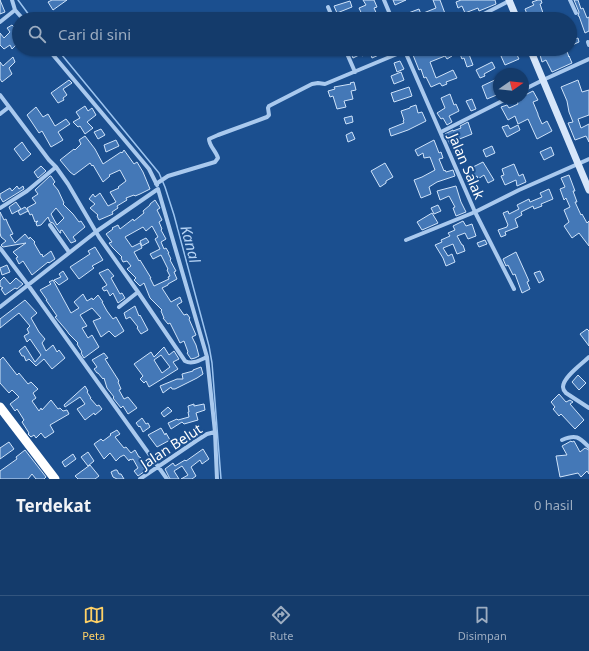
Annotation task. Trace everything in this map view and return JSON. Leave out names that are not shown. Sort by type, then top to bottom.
[{"type":"highway","points":[[0,407],[55,479]]},
{"type":"main road","points":[[510,0],[514,12]]},
{"type":"main road","points":[[533,56],[589,190]]},
{"type":"street","points":[[12,0],[15,10],[12,12]]},
{"type":"street","points":[[384,0],[389,12]]},
{"type":"street","points":[[487,12],[510,0]]},
{"type":"street","points":[[570,0],[576,12]]},
{"type":"street","points":[[328,7],[330,12]]},
{"type":"street","points":[[0,22],[12,12]]},
{"type":"street","points":[[54,56],[149,169],[157,183],[207,357],[215,432],[217,479]]},
{"type":"street","points":[[348,56],[355,72]]},
{"type":"street","points":[[157,183],[168,176],[215,162],[218,158],[209,142],[209,139],[267,118],[269,115],[269,106],[312,84],[325,84],[392,56]]},
{"type":"street","name":"Jalan Salak","points":[[409,56],[475,212],[514,289]]},
{"type":"street","points":[[529,87],[589,59]]},
{"type":"street","points":[[0,95],[68,184],[99,237],[185,360],[192,363],[207,357]]},
{"type":"street","points":[[441,132],[496,104]]},
{"type":"street","points":[[0,114],[9,107]]},
{"type":"street","points":[[406,240],[475,212],[519,190],[589,159]]},
{"type":"street","points":[[0,208],[27,191],[56,167]]},
{"type":"street","points":[[0,308],[96,231],[158,189]]},
{"type":"street","points":[[50,225],[69,252]]},
{"type":"street","points":[[0,248],[167,479]]},
{"type":"street","points":[[119,307],[138,292]]},
{"type":"street","points":[[589,357],[569,375],[563,386],[563,390],[566,393],[589,408]]},
{"type":"street","name":"Jalan Belut","points":[[140,479],[196,441],[215,432]]},
{"type":"street","points":[[562,440],[571,436],[582,441],[589,447]]},
{"type":"building","points":[[0,0],[5,12],[0,14]]},
{"type":"building","points":[[52,0],[67,0],[53,10],[48,2]]},
{"type":"building","points":[[363,0],[374,0],[377,7],[374,8],[376,12],[361,12],[359,8],[366,5]]},
{"type":"building","points":[[393,0],[406,0],[395,5]]},
{"type":"building","points":[[433,0],[440,0],[444,12],[426,12],[436,8]]},
{"type":"building","points":[[461,0],[495,0],[496,4],[479,11],[478,8],[465,12],[462,6],[458,8],[456,2]]},
{"type":"building","points":[[541,0],[542,3],[540,4],[543,12],[526,12],[525,9],[534,5],[532,2]]},
{"type":"building","points":[[574,0],[578,0],[581,9],[583,8],[587,18],[589,17],[589,31],[585,33],[578,16],[579,12]]},
{"type":"building","points":[[350,1],[352,7],[337,12],[334,6]]},
{"type":"building","points":[[419,9],[420,12],[411,12]]},
{"type":"building","points":[[12,25],[12,49],[10,45],[4,49],[0,45],[0,33],[4,38],[10,32],[7,28]]},
{"type":"building","points":[[413,56],[445,56],[430,62],[436,78],[453,70],[457,78],[446,82],[447,84],[442,86],[440,83],[431,87],[426,77],[424,78],[421,69],[419,70]]},
{"type":"building","points":[[445,56],[452,56],[447,59]]},
{"type":"building","points":[[461,56],[470,56],[473,65],[467,67],[464,58],[462,59]]},
{"type":"building","points":[[501,56],[518,56],[519,59],[505,65]]},
{"type":"building","points":[[540,56],[569,56],[572,63],[552,72],[546,60],[542,62]]},
{"type":"building","points":[[13,57],[15,62],[9,68],[12,74],[2,82],[0,79],[0,62],[3,66]]},
{"type":"building","points":[[400,61],[404,69],[397,72],[394,63]]},
{"type":"building","points":[[492,62],[495,68],[480,78],[476,70]]},
{"type":"building","points":[[401,72],[404,80],[394,84],[391,76]]},
{"type":"building","points":[[69,80],[72,83],[63,89],[67,95],[63,98],[64,100],[58,103],[51,93]]},
{"type":"building","points":[[578,80],[582,92],[589,90],[589,115],[578,119],[581,128],[589,124],[589,142],[586,136],[575,140],[568,123],[573,122],[561,87]]},
{"type":"building","points":[[493,81],[493,96],[487,99],[482,86]]},
{"type":"building","points":[[354,82],[356,90],[351,91],[353,99],[344,101],[346,107],[337,109],[333,96],[330,97],[328,91],[335,89],[334,87],[351,84],[350,83]]},
{"type":"building","points":[[409,87],[412,96],[394,102],[391,93]]},
{"type":"building","points":[[533,91],[538,100],[533,102],[542,124],[547,121],[552,131],[537,139],[528,119],[518,124],[515,116],[508,120],[501,107],[507,105],[509,108],[518,104],[529,104],[529,93]]},
{"type":"building","points":[[450,94],[454,105],[456,104],[459,111],[449,116],[452,122],[447,125],[443,118],[441,119],[437,113],[445,108],[441,98]]},
{"type":"building","points":[[472,99],[476,109],[471,111],[466,101]]},
{"type":"building","points":[[416,105],[418,113],[422,112],[426,121],[391,136],[389,129],[404,123],[401,111]]},
{"type":"building","points":[[85,106],[88,111],[92,108],[96,115],[87,122],[93,128],[85,134],[80,126],[78,127],[73,122],[80,118],[76,112]]},
{"type":"building","points":[[36,107],[43,117],[48,114],[55,126],[66,119],[70,124],[58,132],[63,140],[51,147],[42,131],[39,133],[27,115]]},
{"type":"building","points":[[352,116],[353,122],[346,124],[344,118]]},
{"type":"building","points":[[468,122],[472,134],[450,144],[445,134],[461,128],[460,126]]},
{"type":"building","points":[[508,125],[510,129],[518,125],[520,130],[507,137],[502,127]]},
{"type":"building","points":[[101,129],[105,135],[98,139],[94,132]]},
{"type":"building","points":[[352,132],[355,139],[348,142],[346,135]]},
{"type":"building","points":[[85,136],[95,149],[103,164],[121,152],[122,153],[124,150],[134,164],[137,162],[150,189],[135,196],[126,198],[127,200],[117,206],[118,208],[112,212],[113,214],[99,220],[98,215],[90,208],[95,204],[89,199],[93,194],[95,197],[100,193],[108,206],[116,202],[110,192],[119,188],[118,187],[126,181],[120,170],[109,175],[110,176],[103,182],[93,165],[92,166],[90,163],[74,175],[70,172],[60,160],[74,149],[75,150],[81,144],[79,140]]},
{"type":"building","points":[[116,140],[119,146],[106,152],[104,145]]},
{"type":"building","points":[[434,140],[439,153],[441,152],[443,158],[439,159],[444,171],[445,170],[446,172],[453,170],[455,176],[437,182],[429,187],[431,194],[421,198],[414,180],[435,170],[430,157],[424,158],[423,153],[418,156],[415,150]]},
{"type":"building","points":[[22,142],[31,154],[23,161],[14,149]]},
{"type":"building","points":[[492,146],[495,153],[486,157],[483,150]]},
{"type":"building","points":[[551,147],[554,155],[544,160],[540,152]]},
{"type":"building","points":[[483,162],[494,180],[488,183],[484,175],[478,179],[477,176],[469,180],[465,171]]},
{"type":"building","points":[[385,163],[393,177],[380,187],[371,171]]},
{"type":"building","points":[[514,164],[519,176],[523,174],[526,182],[517,186],[516,180],[505,185],[501,176],[504,175],[502,169]]},
{"type":"building","points":[[41,166],[46,171],[38,178],[34,172]]},
{"type":"building","points":[[569,175],[575,191],[573,191],[577,202],[575,202],[581,215],[582,214],[587,223],[589,221],[589,246],[579,233],[572,238],[564,226],[569,222],[564,210],[570,207],[566,198],[564,200],[560,189],[565,187],[561,178]]},
{"type":"building","points":[[51,176],[55,182],[53,184],[58,190],[64,203],[63,204],[79,222],[81,221],[85,227],[73,237],[76,241],[71,243],[62,230],[60,233],[53,223],[50,222],[48,217],[41,225],[37,226],[36,223],[38,221],[35,222],[32,214],[30,215],[27,208],[36,203],[32,198],[38,194],[35,190]],"holes":[[[56,208],[64,218],[57,225],[51,214]]]},
{"type":"building","points":[[17,186],[19,189],[23,186],[24,189],[3,202],[0,194],[10,188],[12,191]]},
{"type":"building","points":[[456,186],[466,212],[456,216],[453,208],[455,207],[449,196],[440,200],[437,191]]},
{"type":"building","points":[[549,189],[553,199],[541,204],[542,206],[534,209],[533,206],[521,212],[522,215],[515,219],[518,227],[505,232],[506,235],[501,237],[498,230],[507,227],[508,225],[503,213],[508,211],[509,214],[519,209],[517,205],[529,199],[530,202],[542,197],[540,193]]},
{"type":"building","points":[[155,200],[160,208],[157,210],[162,220],[159,222],[166,239],[161,242],[164,249],[166,248],[169,253],[170,260],[176,271],[174,272],[177,279],[162,288],[171,302],[180,297],[182,302],[177,305],[184,315],[187,314],[190,318],[189,319],[196,335],[192,337],[199,356],[195,358],[191,359],[187,353],[188,352],[184,341],[180,343],[170,323],[168,324],[163,318],[162,310],[150,298],[144,283],[140,286],[134,280],[136,278],[127,269],[131,266],[127,261],[123,262],[122,257],[109,243],[112,242],[106,234],[118,225],[120,229],[133,219],[134,221],[144,213],[143,211]],"holes":[[[152,226],[158,237],[155,239],[160,249],[150,254],[153,259],[161,255],[170,276],[168,277],[169,279],[154,286],[151,278],[134,252],[142,248],[140,243],[132,247],[125,237],[143,227],[146,231]]]},
{"type":"building","points":[[16,202],[21,209],[12,214],[9,207]]},
{"type":"building","points":[[438,205],[441,211],[434,214],[431,208]]},
{"type":"building","points":[[25,207],[28,211],[20,215],[18,211]]},
{"type":"building","points":[[0,212],[4,220],[6,219],[13,234],[10,235],[15,243],[25,234],[29,239],[30,237],[35,242],[34,243],[43,257],[51,251],[55,259],[49,263],[48,262],[32,275],[23,261],[19,264],[16,258],[18,257],[13,252],[26,243],[3,247],[1,245],[6,241],[1,237],[0,233]]},
{"type":"building","points":[[432,213],[438,223],[422,230],[417,222]]},
{"type":"building","points":[[463,221],[466,226],[472,224],[476,236],[468,239],[465,233],[457,236],[465,251],[457,254],[453,244],[443,248],[448,256],[452,254],[455,262],[446,266],[435,245],[442,242],[441,240],[450,236],[448,233],[455,230],[453,226]]},
{"type":"building","points":[[146,238],[149,242],[142,246],[140,241]]},
{"type":"building","points":[[485,240],[487,244],[479,247],[477,243]]},
{"type":"building","points":[[95,247],[103,260],[92,266],[94,268],[79,279],[70,267],[90,254],[88,251]]},
{"type":"building","points":[[516,252],[529,281],[527,282],[530,289],[522,293],[515,274],[513,275],[503,259]]},
{"type":"building","points":[[7,265],[10,272],[2,275],[0,268]]},
{"type":"building","points":[[108,269],[114,276],[111,278],[120,294],[122,293],[125,298],[118,303],[113,293],[110,296],[107,290],[104,291],[102,288],[107,285],[99,273]]},
{"type":"building","points":[[63,271],[68,279],[59,285],[54,280],[61,277],[59,274]]},
{"type":"building","points":[[540,271],[544,280],[539,283],[534,273]]},
{"type":"building","points":[[4,277],[10,284],[16,278],[23,284],[5,295],[1,289],[3,288],[0,286],[0,281]]},
{"type":"building","points":[[53,280],[71,313],[79,308],[74,302],[83,294],[87,301],[92,298],[93,300],[98,295],[107,311],[113,319],[116,317],[124,331],[115,337],[109,331],[101,337],[93,321],[101,318],[92,308],[80,315],[87,326],[82,328],[88,338],[92,335],[99,347],[84,358],[77,344],[78,343],[55,317],[57,316],[40,290],[51,284],[49,282]]},
{"type":"building","points":[[25,300],[37,313],[31,318],[45,339],[42,343],[46,351],[53,345],[57,352],[59,350],[65,358],[52,369],[44,359],[36,366],[29,359],[26,361],[24,356],[22,356],[19,351],[25,346],[35,362],[41,355],[30,339],[27,342],[24,336],[29,333],[27,329],[30,326],[19,313],[0,328],[0,319]]},
{"type":"building","points":[[135,306],[139,316],[140,315],[148,330],[141,334],[137,328],[138,327],[130,317],[126,319],[124,313]]},
{"type":"building","points":[[587,329],[589,331],[589,346],[580,334]]},
{"type":"building","points":[[164,347],[169,355],[174,351],[179,359],[173,362],[178,369],[149,387],[146,381],[144,383],[140,379],[143,376],[134,364],[151,352],[154,357]],"holes":[[[161,355],[170,367],[162,373],[154,360]]]},
{"type":"building","points":[[104,353],[108,358],[105,359],[119,381],[118,382],[121,389],[119,390],[124,399],[128,397],[137,408],[128,414],[123,406],[121,408],[113,398],[114,397],[107,388],[104,378],[103,379],[94,369],[97,367],[92,360]]},
{"type":"building","points":[[3,357],[17,375],[19,373],[28,384],[31,382],[38,389],[33,393],[36,398],[32,401],[39,411],[41,408],[42,410],[51,400],[58,409],[60,408],[63,411],[67,410],[69,414],[50,425],[54,432],[45,438],[41,433],[36,438],[34,435],[31,437],[22,422],[24,420],[17,409],[15,411],[10,404],[19,397],[12,390],[9,393],[0,383],[0,360]]},
{"type":"building","points":[[201,367],[203,374],[175,389],[172,389],[171,387],[163,393],[160,386],[177,379],[183,379],[182,374]]},
{"type":"building","points":[[578,375],[586,383],[579,390],[572,382]]},
{"type":"building","points":[[85,386],[90,398],[102,409],[95,415],[94,413],[85,420],[77,409],[85,404],[80,397],[65,407],[64,405]]},
{"type":"building","points":[[559,394],[566,402],[570,400],[573,402],[570,404],[584,420],[575,429],[561,414],[559,416],[553,409],[555,407],[551,402]]},
{"type":"building","points":[[194,404],[194,406],[204,404],[205,410],[196,413],[198,420],[184,424],[182,422],[171,429],[168,423],[177,419],[189,417],[188,406]]},
{"type":"building","points":[[168,407],[172,411],[164,417],[161,413]]},
{"type":"building","points":[[142,418],[150,427],[143,432],[140,426],[139,427],[136,423]]},
{"type":"building","points":[[161,428],[170,440],[157,447],[148,435]]},
{"type":"building","points":[[117,430],[120,434],[115,437],[124,448],[126,447],[131,453],[135,450],[143,461],[140,462],[145,471],[138,476],[134,471],[138,468],[133,459],[130,459],[129,461],[124,455],[116,461],[110,453],[104,459],[94,444],[101,439],[103,441]]},
{"type":"building","points":[[184,435],[187,440],[174,449],[171,445]]},
{"type":"building","points":[[574,441],[580,452],[585,448],[589,450],[589,474],[587,471],[581,477],[578,473],[560,477],[556,456],[567,455],[562,446]]},
{"type":"building","points":[[9,442],[14,449],[0,459],[0,448]]},
{"type":"building","points":[[203,449],[209,459],[202,464],[200,460],[191,467],[196,476],[192,479],[181,479],[188,475],[182,466],[174,471],[179,479],[170,479],[165,469],[173,463],[175,466],[185,460],[186,461]]},
{"type":"building","points":[[25,450],[46,477],[44,479],[36,479],[32,474],[28,479],[0,479],[0,471],[17,459],[16,457]]},
{"type":"building","points":[[88,452],[94,461],[88,466],[81,457]]},
{"type":"building","points":[[73,454],[76,459],[65,467],[62,462]]},
{"type":"building","points":[[90,465],[99,476],[95,479],[78,479],[75,476]]},
{"type":"building","points":[[115,470],[121,474],[124,479],[117,479],[113,477],[111,472]]},
{"type":"waterway","name":"Kanal","points":[[18,0],[27,12]]},
{"type":"waterway","name":"Kanal","points":[[63,56],[159,173],[165,187],[174,215],[209,346],[212,363],[221,479]]}]
